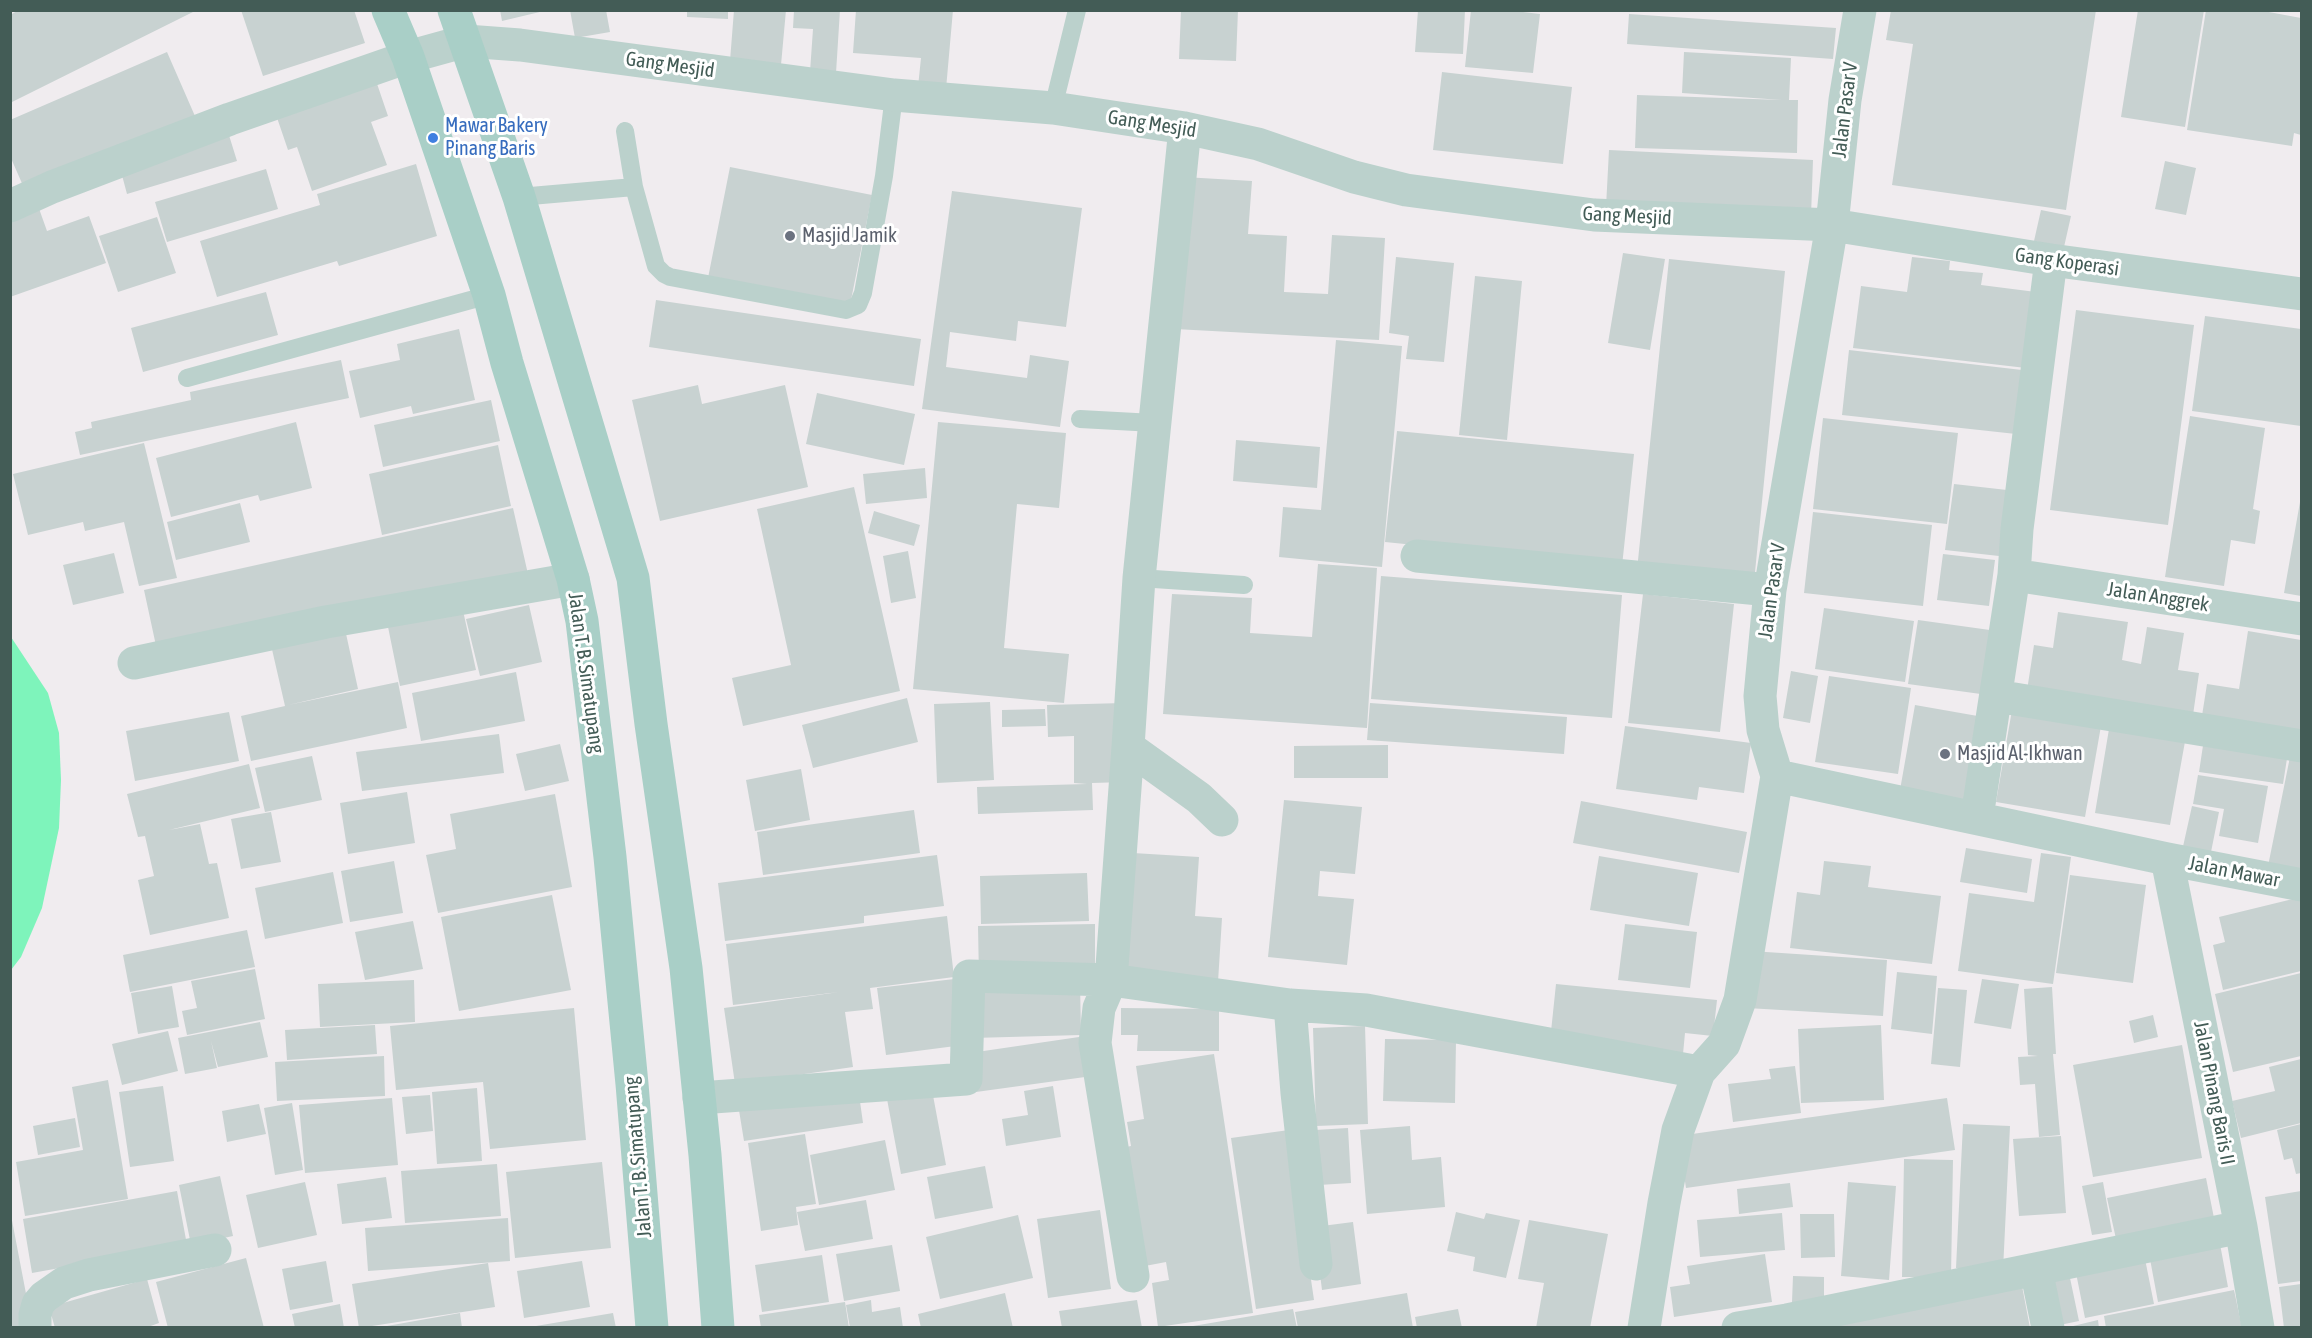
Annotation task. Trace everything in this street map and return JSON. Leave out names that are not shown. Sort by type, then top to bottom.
[{"type":"main road","name":"Jalan T. B. Simatupang","points":[[388,10],[408,57],[489,295],[507,363],[573,579],[582,621],[610,858],[631,1072],[652,1328]]},
{"type":"main road","points":[[454,10],[519,197],[633,578],[651,724],[686,968],[718,1328]]},
{"type":"street","name":"Jalan Pasar V","points":[[1777,776],[1763,730],[1760,696],[1770,590],[1832,225],[1845,100],[1860,10]]},
{"type":"street","name":"Gang Mesjid","points":[[10,206],[52,187],[230,119],[408,57],[466,41],[520,45],[894,95],[1053,108],[1185,128],[1258,144],[1354,177],[1406,190],[1594,215],[1832,225]]},
{"type":"street","points":[[1132,1276],[1095,1043],[1100,1008],[1112,980],[1139,578],[1185,128]]},
{"type":"street","name":"Gang Koperasi","points":[[1832,225],[2051,260],[2301,294]]},
{"type":"street","points":[[1977,817],[2014,575],[2017,529],[2051,260]]},
{"type":"street","points":[[1417,556],[1770,590]]},
{"type":"street","name":"Jalan Anggrek","points":[[2014,575],[2301,619]]},
{"type":"street","points":[[134,663],[327,622],[573,579]]},
{"type":"street","points":[[1996,696],[2301,746]]},
{"type":"street","points":[[1128,747],[1199,798],[1222,820]]},
{"type":"street","points":[[1644,1328],[1678,1130],[1700,1072],[1724,1044],[1740,1000],[1777,776],[2167,859]]},
{"type":"street","name":"Jalan Mawar","points":[[2167,859],[2301,885]]},
{"type":"street","name":"Jalan Pinang Baris II","points":[[2167,859],[2241,1227],[2258,1328]]},
{"type":"street","points":[[699,1098],[966,1078],[969,976],[1112,980],[1290,1005],[1366,1010],[1700,1072]]},
{"type":"street","points":[[1290,1005],[1297,1093],[1316,1264]]},
{"type":"street","points":[[1738,1328],[1787,1320],[2241,1227]]},
{"type":"street","points":[[35,1328],[38,1304],[64,1283],[89,1275],[215,1250]]},
{"type":"street","points":[[2036,1269],[2048,1328]]},
{"type":"lane","points":[[1053,108],[1077,10]]},
{"type":"lane","points":[[625,131],[634,187],[656,266],[664,274],[846,310],[858,305],[863,293],[884,176],[894,95]]},
{"type":"lane","points":[[519,197],[634,187]]},
{"type":"lane","points":[[186,378],[489,295]]},
{"type":"lane","points":[[1080,419],[1154,423]]},
{"type":"lane","points":[[1139,578],[1244,585]]},
{"type":"shaded area","points":[[11,637],[48,693],[59,733],[61,780],[59,828],[42,908],[21,957],[11,970]]},
{"type":"building","points":[[19,10],[197,10],[10,103],[10,15]]},
{"type":"building","points":[[241,10],[354,10],[365,43],[263,76]]},
{"type":"building","points":[[500,10],[544,10],[544,11],[502,21]]},
{"type":"building","points":[[570,10],[606,10],[610,32],[575,38]]},
{"type":"building","points":[[687,10],[728,10],[728,19],[687,17]]},
{"type":"building","points":[[734,10],[786,10],[781,65],[730,61]]},
{"type":"building","points":[[794,10],[840,10],[836,73],[810,72],[813,29],[793,28]]},
{"type":"building","points":[[856,10],[953,10],[946,89],[918,87],[921,58],[853,53]]},
{"type":"building","points":[[1181,10],[1238,10],[1236,61],[1179,59]]},
{"type":"building","points":[[1418,10],[1465,10],[1463,54],[1415,52]]},
{"type":"building","points":[[1471,10],[1506,10],[1540,14],[1533,73],[1465,67]]},
{"type":"building","points":[[1891,10],[2096,10],[2066,210],[1892,185],[1913,44],[1886,40]]},
{"type":"building","points":[[2138,10],[2204,10],[2185,127],[2121,117]]},
{"type":"building","points":[[2206,10],[2258,10],[2301,18],[2301,135],[2294,133],[2292,146],[2187,130]]},
{"type":"building","points":[[1629,14],[1836,28],[1833,59],[1627,44]]},
{"type":"building","points":[[167,52],[198,123],[28,197],[10,156],[10,120]]},
{"type":"building","points":[[1684,52],[1791,58],[1789,100],[1798,100],[1797,153],[1635,148],[1637,95],[1782,100],[1682,93]]},
{"type":"building","points":[[373,72],[388,116],[371,122],[387,165],[312,191],[297,147],[288,150],[273,106]]},
{"type":"building","points":[[1442,72],[1572,87],[1563,164],[1433,150]]},
{"type":"building","points":[[228,132],[237,161],[127,194],[119,164]]},
{"type":"building","points":[[1609,150],[1813,160],[1811,216],[1606,207]]},
{"type":"building","points":[[2165,161],[2196,168],[2186,215],[2155,209]]},
{"type":"building","points":[[416,164],[437,236],[339,266],[337,261],[217,297],[200,241],[320,205],[317,194]]},
{"type":"building","name":"Masjid Jamik","points":[[730,167],[872,195],[850,305],[708,278]]},
{"type":"building","points":[[266,169],[278,209],[167,242],[155,202]]},
{"type":"building","points":[[1184,177],[1252,181],[1248,234],[1287,236],[1284,292],[1328,294],[1332,235],[1385,238],[1379,340],[1175,329]]},
{"type":"building","points":[[952,191],[1082,208],[1066,327],[1018,321],[1016,341],[950,332],[946,367],[1027,378],[1030,355],[1069,361],[1060,427],[922,409]]},
{"type":"building","points":[[37,203],[47,231],[89,216],[106,263],[10,297],[10,212]]},
{"type":"building","points":[[2041,210],[2071,216],[2064,247],[2034,241]]},
{"type":"building","points":[[157,217],[176,273],[118,292],[99,236]]},
{"type":"building","points":[[1623,253],[1665,259],[1650,350],[1608,343]]},
{"type":"building","points":[[1396,257],[1454,263],[1444,362],[1406,359],[1409,336],[1389,333]]},
{"type":"building","points":[[1912,257],[1950,261],[1949,270],[1983,273],[1981,285],[2036,292],[2026,368],[1853,348],[1861,286],[1907,292]]},
{"type":"building","points":[[1669,259],[1785,271],[1754,582],[1637,570]]},
{"type":"building","points":[[1475,276],[1522,281],[1507,440],[1459,435]]},
{"type":"building","points":[[266,292],[278,335],[143,372],[131,328]]},
{"type":"building","points":[[656,300],[921,339],[914,386],[649,347]]},
{"type":"building","points":[[2076,310],[2194,325],[2168,525],[2050,510]]},
{"type":"building","points":[[2205,316],[2301,329],[2301,426],[2192,411]]},
{"type":"building","points":[[459,329],[475,400],[413,414],[411,406],[360,418],[349,371],[400,360],[397,344]]},
{"type":"building","points":[[1336,340],[1402,346],[1382,567],[1279,557],[1283,507],[1321,510]]},
{"type":"building","points":[[1849,350],[2022,370],[2016,434],[1842,415]]},
{"type":"building","points":[[341,360],[349,398],[80,455],[75,432],[92,428],[91,422],[191,400],[190,392]]},
{"type":"building","points":[[698,385],[702,404],[785,385],[808,487],[660,521],[632,400]]},
{"type":"building","points":[[817,393],[915,414],[904,465],[806,444]]},
{"type":"building","points":[[491,400],[500,441],[383,467],[374,425]]},
{"type":"building","points":[[2190,416],[2265,428],[2253,509],[2260,511],[2255,544],[2231,540],[2224,586],[2165,577]]},
{"type":"building","points":[[1823,418],[1958,433],[1947,524],[1813,509]]},
{"type":"building","points":[[296,422],[312,488],[260,501],[258,495],[171,517],[156,458]]},
{"type":"building","points":[[938,422],[1066,433],[1059,508],[1017,504],[1004,648],[1069,654],[1064,703],[913,689]]},
{"type":"building","points":[[1397,431],[1634,454],[1622,566],[1385,542]]},
{"type":"building","points":[[1236,440],[1320,447],[1317,488],[1233,481]]},
{"type":"building","points":[[144,443],[177,578],[139,586],[124,522],[85,531],[83,522],[28,535],[13,474]]},
{"type":"building","points":[[498,445],[511,506],[382,535],[369,474]]},
{"type":"building","points":[[925,468],[927,498],[866,504],[863,474]]},
{"type":"building","points":[[1954,484],[2007,490],[1999,556],[1945,550]]},
{"type":"building","points":[[854,487],[900,691],[743,726],[732,678],[791,665],[757,509]]},
{"type":"building","points":[[2301,502],[2301,596],[2284,593]]},
{"type":"building","points":[[240,503],[250,542],[176,560],[167,522]]},
{"type":"building","points":[[513,508],[530,583],[158,655],[144,590]]},
{"type":"building","points":[[874,511],[920,525],[914,546],[868,533]]},
{"type":"building","points":[[1813,512],[1932,525],[1923,606],[1804,593]]},
{"type":"building","points":[[908,551],[916,598],[891,603],[883,556]]},
{"type":"building","points":[[114,553],[124,593],[73,605],[63,565]]},
{"type":"building","points":[[1943,554],[1995,560],[1989,606],[1937,600]]},
{"type":"building","points":[[1318,564],[1377,568],[1367,728],[1163,714],[1172,594],[1252,598],[1250,633],[1312,637]]},
{"type":"building","points":[[1381,576],[1622,595],[1612,718],[1371,699]]},
{"type":"building","points":[[1643,594],[1734,604],[1720,732],[1628,723]]},
{"type":"building","points":[[529,605],[542,662],[480,676],[466,619]]},
{"type":"building","points":[[462,606],[476,670],[400,686],[387,622]]},
{"type":"building","points":[[1824,608],[1914,621],[1905,682],[1815,669]]},
{"type":"building","points":[[2058,612],[2128,622],[2122,660],[2141,664],[2147,627],[2184,633],[2178,670],[2199,673],[2192,722],[2026,697],[2034,645],[2053,648]]},
{"type":"building","points":[[1918,620],[1997,631],[1988,695],[1908,684]]},
{"type":"building","points":[[345,629],[358,689],[288,705],[398,682],[407,728],[251,761],[241,716],[285,706],[271,645]]},
{"type":"building","points":[[2248,631],[2301,640],[2301,737],[2201,722],[2207,684],[2239,689]]},
{"type":"building","points":[[1791,671],[1818,676],[1810,723],[1783,718]]},
{"type":"building","points":[[516,672],[525,721],[421,741],[412,693]]},
{"type":"building","points":[[1829,676],[1911,688],[1898,774],[1815,762]]},
{"type":"building","points":[[907,698],[918,742],[813,768],[802,725]]},
{"type":"building","points":[[990,702],[994,780],[937,783],[934,704]]},
{"type":"building","points":[[1124,703],[1125,782],[1092,783],[1093,810],[978,814],[977,787],[1087,784],[1074,783],[1074,736],[1048,737],[1047,705]]},
{"type":"building","points":[[1370,703],[1567,717],[1564,754],[1367,740]]},
{"type":"building","name":"Masjid Al-Ikhwan","points":[[1915,705],[1989,718],[1974,803],[1900,790]]},
{"type":"building","points":[[1045,709],[1046,726],[1002,727],[1002,710]]},
{"type":"building","points":[[2012,710],[2101,726],[2085,817],[1996,802]]},
{"type":"building","points":[[229,712],[239,761],[135,781],[126,731]]},
{"type":"building","points":[[2110,723],[2186,736],[2170,825],[2095,813]]},
{"type":"building","points":[[1625,726],[1751,743],[1744,793],[1699,787],[1697,800],[1616,789]]},
{"type":"building","points":[[499,734],[504,773],[362,791],[356,752]]},
{"type":"building","points":[[2204,739],[2288,752],[2283,784],[2199,772]]},
{"type":"building","points":[[560,744],[569,781],[525,791],[516,754]]},
{"type":"building","points":[[1388,745],[1388,778],[1294,778],[1294,746]]},
{"type":"building","points":[[2292,747],[2301,749],[2301,878],[2267,871]]},
{"type":"building","points":[[312,756],[322,800],[265,812],[255,768]]},
{"type":"building","points":[[249,764],[260,808],[169,830],[200,824],[209,864],[217,863],[229,918],[150,935],[138,880],[154,876],[145,836],[138,837],[127,794]]},
{"type":"building","points":[[801,769],[810,820],[755,831],[746,780]]},
{"type":"building","points":[[2198,775],[2268,786],[2258,843],[2219,836],[2224,809],[2193,804]]},
{"type":"building","points":[[407,792],[415,843],[348,854],[340,803]]},
{"type":"building","points":[[555,794],[572,887],[438,913],[426,855],[456,849],[450,814]]},
{"type":"building","points":[[1284,800],[1362,807],[1355,874],[1320,871],[1318,896],[1354,899],[1347,965],[1268,957]]},
{"type":"building","points":[[1581,801],[1747,832],[1739,873],[1573,843]]},
{"type":"building","points":[[2192,806],[2219,812],[2210,857],[2182,851]]},
{"type":"building","points":[[914,810],[920,853],[763,875],[757,832]]},
{"type":"building","points":[[271,812],[281,862],[241,869],[231,819]]},
{"type":"building","points":[[1966,848],[2032,859],[2027,893],[1960,882]]},
{"type":"building","points":[[1133,853],[1199,857],[1195,916],[1222,918],[1218,982],[1125,976]]},
{"type":"building","points":[[2041,853],[2071,857],[2053,984],[1958,971],[1969,893],[2034,902]]},
{"type":"building","points":[[937,855],[944,906],[864,916],[864,923],[725,941],[718,883]]},
{"type":"building","points":[[1599,856],[1698,873],[1689,926],[1590,910]]},
{"type":"building","points":[[394,861],[403,913],[350,922],[341,871]]},
{"type":"building","points":[[1824,861],[1871,866],[1868,887],[1941,896],[1932,964],[1790,948],[1797,892],[1820,895]]},
{"type":"building","points":[[333,872],[343,923],[265,939],[255,888]]},
{"type":"building","points":[[1087,873],[1089,921],[981,924],[980,876]]},
{"type":"building","points":[[2070,875],[2146,885],[2133,983],[2056,973]]},
{"type":"building","points":[[552,895],[571,990],[459,1011],[441,917]]},
{"type":"building","points":[[2301,897],[2301,971],[2223,990],[2213,945],[2225,942],[2219,917]]},
{"type":"building","points":[[947,916],[954,977],[870,988],[873,1009],[845,1012],[853,1067],[735,1084],[724,1008],[839,992],[733,1005],[726,944]]},
{"type":"building","points":[[413,921],[423,969],[365,980],[355,932]]},
{"type":"building","points":[[1095,924],[1095,976],[979,979],[978,926]]},
{"type":"building","points":[[1625,924],[1697,932],[1690,988],[1618,980]]},
{"type":"building","points":[[247,930],[255,967],[130,992],[123,955]]},
{"type":"building","points":[[1751,951],[1887,960],[1883,1016],[1747,1008]]},
{"type":"building","points":[[255,969],[265,1019],[187,1035],[182,1011],[197,1008],[191,981]]},
{"type":"building","points":[[1897,972],[1937,976],[1932,1034],[1891,1029]]},
{"type":"building","points":[[2301,973],[2301,1056],[2233,1072],[2215,994]]},
{"type":"building","points":[[963,978],[971,1044],[886,1055],[877,988]]},
{"type":"building","points":[[1982,979],[2019,984],[2011,1029],[1974,1023]]},
{"type":"building","points":[[414,980],[415,1022],[320,1027],[318,984]]},
{"type":"building","points":[[1080,982],[1081,1035],[973,1038],[971,985]]},
{"type":"building","points":[[1556,984],[1717,1000],[1713,1036],[1685,1033],[1683,1054],[1550,1041]]},
{"type":"building","points":[[172,986],[179,1027],[138,1034],[131,993]]},
{"type":"building","points":[[2052,987],[2056,1054],[2053,1054],[2060,1135],[2039,1137],[2035,1084],[2020,1085],[2018,1057],[2038,1056],[2028,1055],[2024,989]]},
{"type":"building","points":[[1938,988],[1967,990],[1960,1067],[1931,1064]]},
{"type":"building","points":[[574,1008],[586,1140],[490,1149],[483,1082],[396,1090],[390,1026]]},
{"type":"building","points":[[1121,1008],[1219,1009],[1219,1051],[1137,1051],[1138,1035],[1121,1035]]},
{"type":"building","points":[[2153,1015],[2158,1037],[2134,1043],[2129,1021]]},
{"type":"building","points":[[260,1022],[268,1057],[218,1067],[211,1041],[217,1068],[185,1074],[178,1038]]},
{"type":"building","points":[[375,1025],[377,1054],[287,1060],[285,1030]]},
{"type":"building","points":[[1881,1025],[1884,1100],[1801,1103],[1798,1029]]},
{"type":"building","points":[[1365,1026],[1368,1124],[1316,1126],[1313,1028]]},
{"type":"building","points":[[168,1031],[178,1071],[122,1085],[112,1044]]},
{"type":"building","points":[[1079,1037],[1085,1077],[976,1092],[970,1053]]},
{"type":"building","points":[[1385,1039],[1456,1040],[1455,1103],[1383,1101]]},
{"type":"building","points":[[2182,1045],[2202,1158],[2093,1177],[2073,1065]]},
{"type":"building","points":[[1214,1054],[1253,1313],[1158,1327],[1152,1283],[1169,1280],[1166,1262],[1145,1266],[1117,1149],[1131,1146],[1127,1122],[1144,1119],[1136,1066]]},
{"type":"building","points":[[384,1056],[385,1096],[277,1101],[275,1062]]},
{"type":"building","points":[[2301,1059],[2301,1123],[2241,1138],[2232,1101],[2275,1091],[2269,1067]]},
{"type":"building","points":[[1795,1066],[1801,1113],[1733,1122],[1728,1084],[1771,1079],[1769,1069]]},
{"type":"building","points":[[108,1080],[128,1199],[25,1216],[16,1162],[83,1150],[72,1087]]},
{"type":"building","points":[[857,1080],[863,1123],[744,1141],[737,1098]]},
{"type":"building","points":[[163,1086],[174,1161],[130,1167],[119,1092]]},
{"type":"building","points":[[1053,1086],[1061,1137],[1006,1146],[1002,1119],[1028,1115],[1024,1091]]},
{"type":"building","points":[[477,1088],[482,1161],[437,1164],[432,1092]]},
{"type":"building","points":[[932,1090],[946,1165],[901,1174],[887,1099]]},
{"type":"building","points":[[430,1095],[433,1131],[406,1134],[402,1097]]},
{"type":"building","points":[[392,1098],[398,1165],[305,1173],[299,1105]]},
{"type":"building","points":[[1947,1098],[1955,1150],[1686,1188],[1678,1136]]},
{"type":"building","points":[[292,1103],[303,1170],[275,1175],[264,1108]]},
{"type":"building","points":[[259,1104],[266,1134],[227,1142],[222,1111]]},
{"type":"building","points":[[75,1118],[80,1147],[38,1155],[33,1126]]},
{"type":"building","points":[[1963,1124],[2010,1126],[2003,1270],[1956,1268]]},
{"type":"building","points":[[2301,1124],[2301,1173],[2296,1174],[2292,1158],[2284,1160],[2277,1130]]},
{"type":"building","points":[[1410,1126],[1412,1160],[1441,1157],[1445,1207],[1367,1214],[1360,1130]]},
{"type":"building","points":[[1348,1128],[1351,1183],[1319,1185],[1315,1130]]},
{"type":"building","points":[[1289,1130],[1314,1300],[1256,1309],[1231,1138]]},
{"type":"building","points":[[805,1134],[816,1204],[796,1207],[798,1225],[761,1231],[748,1143]]},
{"type":"building","points":[[2061,1136],[2066,1213],[2019,1216],[2013,1139]]},
{"type":"building","points":[[885,1140],[895,1190],[819,1205],[810,1155]]},
{"type":"building","points":[[1904,1159],[1953,1160],[1951,1277],[1902,1277]]},
{"type":"building","points":[[602,1162],[611,1248],[515,1258],[506,1172]]},
{"type":"building","points":[[497,1164],[501,1216],[405,1223],[401,1171]]},
{"type":"building","points":[[985,1166],[993,1208],[935,1219],[927,1177]]},
{"type":"building","points":[[220,1176],[233,1236],[191,1245],[179,1185]]},
{"type":"building","points":[[386,1177],[392,1218],[342,1224],[337,1184]]},
{"type":"building","points":[[2206,1178],[2216,1228],[2118,1248],[2107,1198]]},
{"type":"building","points":[[305,1182],[317,1235],[258,1248],[246,1195]]},
{"type":"building","points":[[1848,1182],[1896,1186],[1889,1280],[1841,1276]]},
{"type":"building","points":[[2103,1182],[2112,1232],[2092,1235],[2082,1186]]},
{"type":"building","points":[[1790,1183],[1793,1207],[1739,1214],[1737,1189]]},
{"type":"building","points":[[177,1191],[187,1245],[32,1273],[23,1219]]},
{"type":"building","points":[[2301,1191],[2301,1281],[2278,1284],[2265,1197]]},
{"type":"building","points":[[866,1200],[873,1239],[805,1251],[797,1212]]},
{"type":"building","points":[[10,1210],[32,1325],[17,1328],[10,1328]]},
{"type":"building","points":[[1100,1210],[1111,1289],[1048,1298],[1037,1219]]},
{"type":"building","points":[[1456,1212],[1484,1219],[1486,1213],[1520,1220],[1506,1278],[1473,1271],[1475,1257],[1447,1251]]},
{"type":"building","points":[[1782,1213],[1785,1250],[1700,1257],[1697,1220]]},
{"type":"building","points":[[1800,1214],[1834,1214],[1835,1257],[1801,1258]]},
{"type":"building","points":[[1018,1215],[1033,1278],[940,1299],[926,1237]]},
{"type":"building","points":[[508,1218],[510,1261],[368,1271],[365,1228]]},
{"type":"building","points":[[1529,1220],[1608,1234],[1590,1328],[1536,1328],[1544,1283],[1518,1279]]},
{"type":"building","points":[[1353,1222],[1361,1284],[1322,1290],[1314,1227]]},
{"type":"building","points":[[2220,1244],[2228,1287],[2158,1302],[2150,1259]]},
{"type":"building","points":[[892,1245],[900,1291],[844,1301],[836,1254]]},
{"type":"building","points":[[1765,1254],[1772,1302],[1674,1317],[1670,1287],[1690,1284],[1687,1266]]},
{"type":"building","points":[[822,1255],[829,1302],[762,1312],[755,1265]]},
{"type":"building","points":[[246,1258],[264,1328],[168,1328],[156,1282]]},
{"type":"building","points":[[2145,1259],[2154,1304],[2085,1318],[2076,1273]]},
{"type":"building","points":[[326,1261],[333,1302],[290,1310],[282,1269]]},
{"type":"building","points":[[582,1261],[590,1307],[524,1318],[517,1271]]},
{"type":"building","points":[[488,1263],[495,1307],[359,1328],[352,1284]]},
{"type":"building","points":[[1793,1276],[1824,1277],[1824,1302],[1792,1302]]},
{"type":"building","points":[[2070,1278],[2079,1321],[2055,1326],[2046,1283]]},
{"type":"building","points":[[147,1279],[159,1323],[145,1328],[55,1328],[49,1307]]},
{"type":"building","points":[[2301,1284],[2301,1328],[2284,1328],[2279,1287]]},
{"type":"building","points":[[2022,1286],[2030,1328],[1827,1328]]},
{"type":"building","points":[[2234,1290],[2242,1328],[2106,1328],[2104,1316]]},
{"type":"building","points":[[1005,1293],[1013,1328],[921,1328],[918,1314]]},
{"type":"building","points":[[1407,1293],[1413,1328],[1298,1328],[1295,1312]]},
{"type":"building","points":[[871,1300],[872,1312],[900,1307],[903,1328],[850,1328],[846,1305]]},
{"type":"building","points":[[1137,1300],[1142,1328],[1062,1328],[1059,1311]]},
{"type":"building","points":[[845,1302],[849,1328],[761,1328],[759,1315]]},
{"type":"building","points":[[340,1304],[344,1328],[295,1328],[292,1314]]},
{"type":"building","points":[[1293,1309],[1297,1328],[1193,1328],[1193,1326]]},
{"type":"building","points":[[1458,1309],[1462,1328],[1417,1328],[1415,1317]]},
{"type":"building","points":[[460,1313],[462,1328],[387,1328],[387,1326]]},
{"type":"building","points":[[613,1313],[616,1328],[537,1328],[536,1326]]},
{"type":"building","points":[[2098,1320],[2099,1328],[2069,1328],[2069,1327]]},
{"type":"place","name":"Mawar Bakery Pinang Baris","points":[[433,138]]},
{"type":"place","name":"Masjid Jamik","points":[[790,236]]},
{"type":"place","name":"Masjid Al-Ikhwan","points":[[1945,754]]}]
